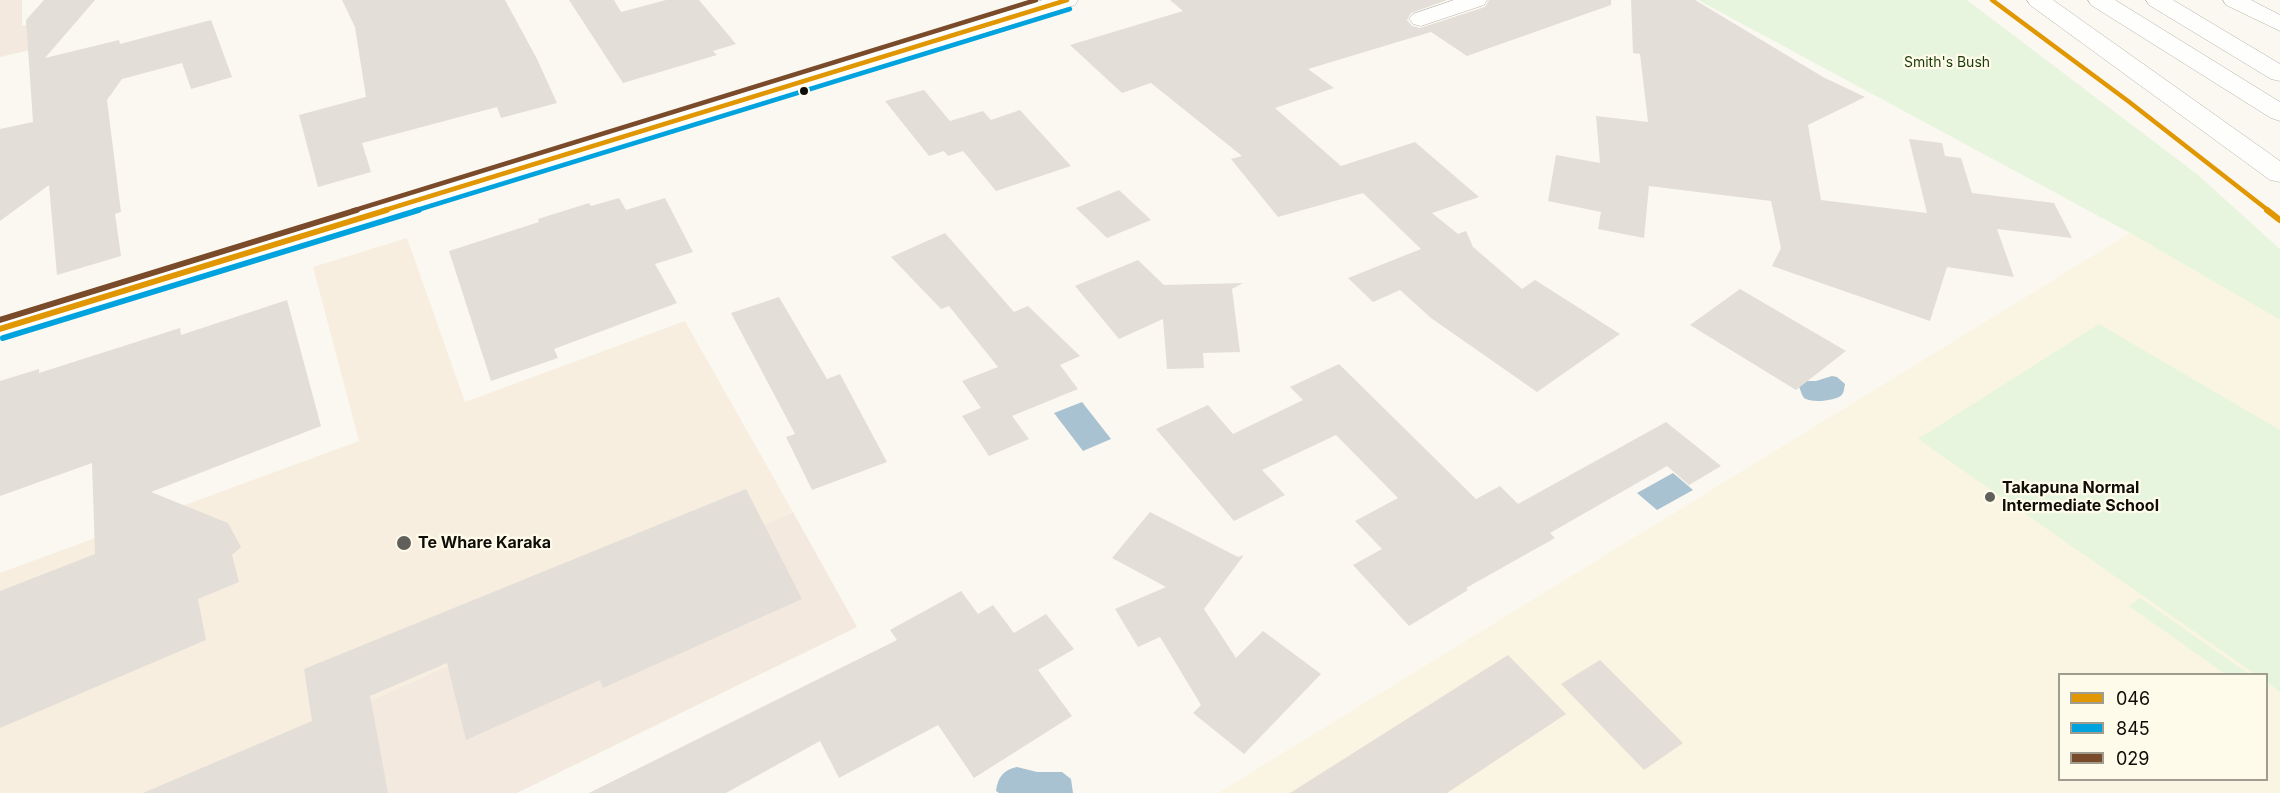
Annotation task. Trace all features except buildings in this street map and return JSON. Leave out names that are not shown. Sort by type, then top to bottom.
[{"type":"main road","points":[[0,329],[1067,0]]},
{"type":"main road","points":[[1421,19],[1476,0]]},
{"type":"main road","points":[[2038,0],[2280,174]]},
{"type":"main road","points":[[2099,0],[2280,112]]},
{"type":"main road","points":[[2157,0],[2280,74]]},
{"type":"main road","points":[[2234,0],[2280,24]]},
{"type":"shaded area","points":[[0,0],[22,0],[22,26],[50,20],[52,45],[0,57]]},
{"type":"shaded area","name":"Takapuna Normal Intermediate School","points":[[2130,233],[2280,320],[2280,793],[1218,793]]},
{"type":"shaded area","name":"Te Whare Karaka","points":[[407,238],[465,402],[685,321],[793,512],[163,793],[0,793],[0,573],[359,441],[313,267]]},
{"type":"shaded area","points":[[793,512],[857,627],[517,793],[163,793]]},
{"type":"green space","name":"Smith's Bush","points":[[1698,0],[1967,0],[2198,175],[2280,249],[2280,320],[2130,233]]},
{"type":"green space","points":[[2099,324],[2280,430],[2280,692],[2268,683],[2268,673],[2254,673],[1918,439]]},
{"type":"green space","points":[[2140,598],[2248,673],[2224,673],[2129,606]]},
{"type":"water","points":[[1832,376],[1845,384],[1841,396],[1821,401],[1804,398],[1798,384],[1802,381],[1816,381]]},
{"type":"water","points":[[1082,402],[1111,439],[1083,451],[1054,413]]},
{"type":"water","points":[[1673,473],[1693,490],[1657,510],[1637,493]]},
{"type":"water","points":[[1017,767],[1037,772],[1062,772],[1071,779],[1073,793],[999,793],[996,791],[1002,775]]},
{"type":"transit line","name":"029","points":[[0,320],[1036,0]]},
{"type":"transit line","name":"046","points":[[0,329],[1067,0]]},
{"type":"transit line","name":"046","points":[[1992,0],[2128,101],[2280,220]]},
{"type":"transit line","name":"845","points":[[3,338],[1070,9]]},
{"type":"place","name":"Takapuna Normal Intermediate School","points":[[1990,497]]},
{"type":"place","name":"Te Whare Karaka","points":[[404,543]]}]
